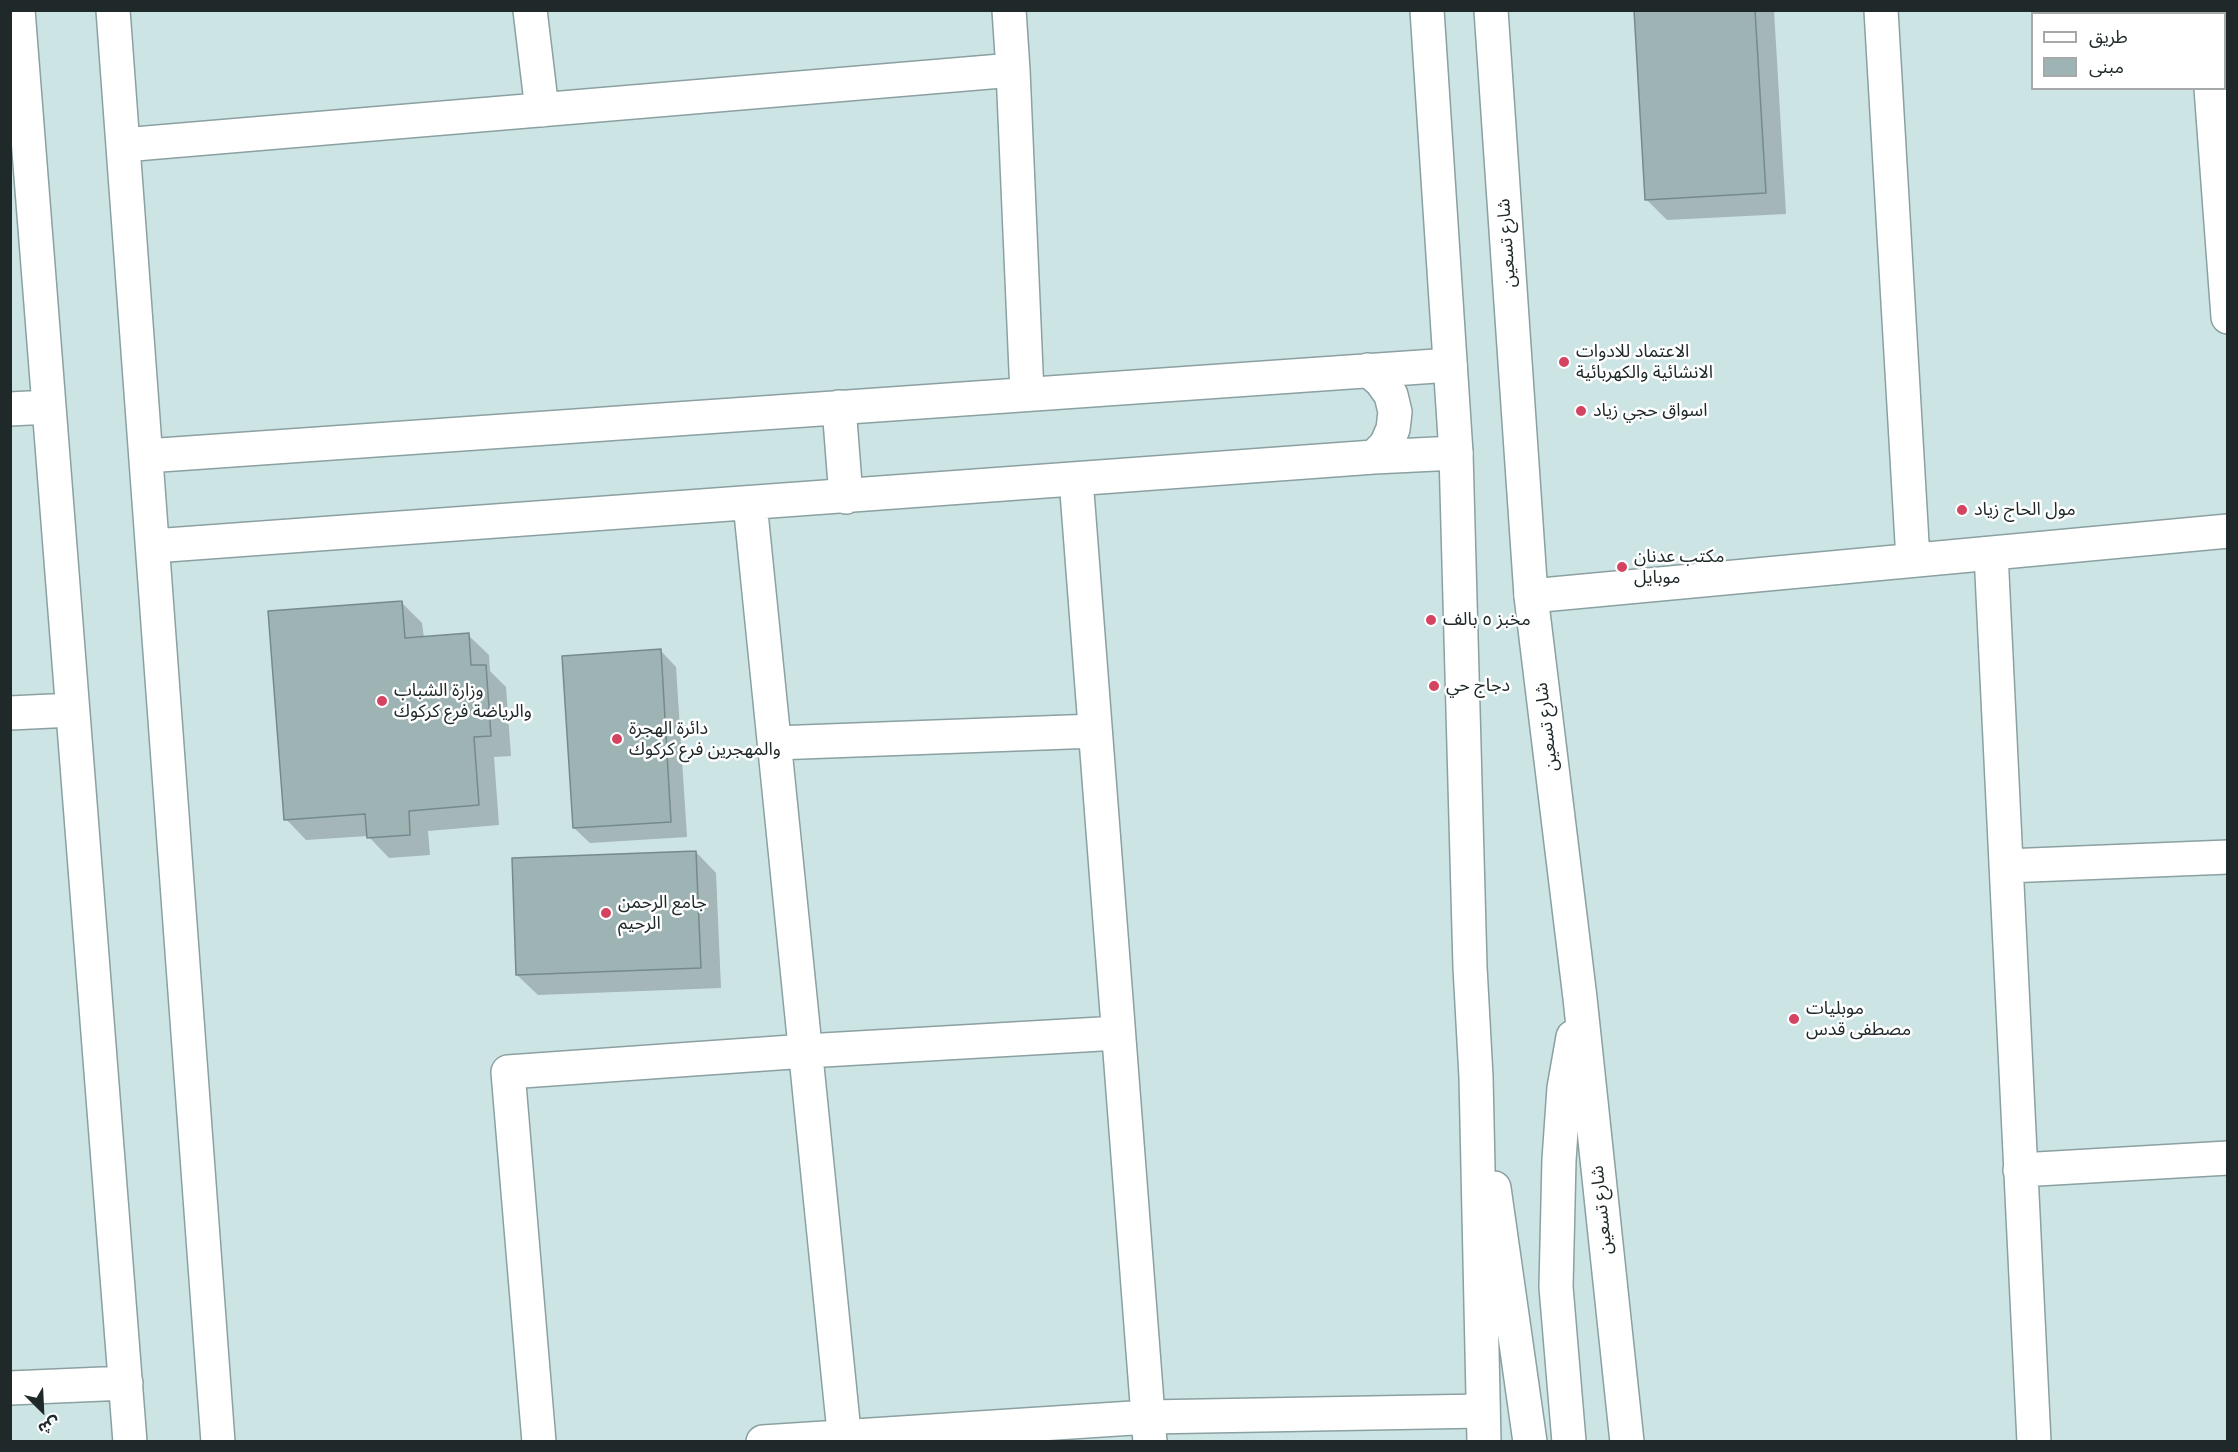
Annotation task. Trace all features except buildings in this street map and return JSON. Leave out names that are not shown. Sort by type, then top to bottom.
[{"type":"street","points":[[18,10],[18,106],[48,407],[130,1442]]},
{"type":"street","points":[[113,10],[218,1442]]},
{"type":"street","points":[[530,10],[542,110]]},
{"type":"street","points":[[1010,10],[1027,394]]},
{"type":"street","points":[[763,1442],[1149,1429],[1483,1426],[1476,1077],[1470,967],[1456,453],[1427,10]]},
{"type":"street","name":"شارع تسعين","points":[[1491,10],[1531,596],[1580,998],[1627,1442]]},
{"type":"street","points":[[1881,10],[1913,560]]},
{"type":"street","points":[[123,145],[1013,70]]},
{"type":"street","points":[[2211,90],[2228,317]]},
{"type":"street","points":[[146,456],[1450,365]]},
{"type":"street","points":[[1368,370],[1381,381],[1391,395],[1395,412],[1394,429],[1386,445],[1374,458]]},
{"type":"street","points":[[10,409],[48,407]]},
{"type":"street","points":[[839,407],[846,497]]},
{"type":"street","points":[[153,546],[1456,453]]},
{"type":"street","points":[[1076,479],[1149,1429]]},
{"type":"street","points":[[750,504],[845,1439]]},
{"type":"street","points":[[1531,596],[2228,531]]},
{"type":"street","points":[[1991,553],[2034,1442]]},
{"type":"street","points":[[10,713],[72,710]]},
{"type":"street","points":[[775,743],[1095,731]]},
{"type":"street","points":[[2006,866],[2228,857]]},
{"type":"street","points":[[1569,1442],[1556,1287],[1564,1088],[1580,998]]},
{"type":"street","points":[[539,1442],[508,1072],[806,1051],[1118,1034]]},
{"type":"street","points":[[1476,1077],[1502,1232],[1530,1442]]},
{"type":"street","points":[[2020,1170],[2228,1158]]},
{"type":"street","points":[[10,1388],[126,1383]]},
{"type":"place","name":"الاعتماد للادوات الانشائية والكهربائية","points":[[1564,362]]},
{"type":"place","name":"اسواق حجي زياد","points":[[1581,411]]},
{"type":"place","name":"مول الحاج زياد","points":[[1962,510]]},
{"type":"place","name":"مكتب عدنان موبايل","points":[[1622,567]]},
{"type":"place","name":"مخبز ٥ بالف","points":[[1431,620]]},
{"type":"place","name":"دجاج حي","points":[[1434,686]]},
{"type":"place","name":"وزارة الشباب والرياضة فرع كركوك","points":[[382,701]]},
{"type":"place","name":"دائرة الهجرة والمهجرين فرع كركوك","points":[[617,739]]},
{"type":"place","name":"جامع الرحمن الرحيم","points":[[606,913]]},
{"type":"place","name":"موبليات مصطفى قدس","points":[[1794,1019]]}]
